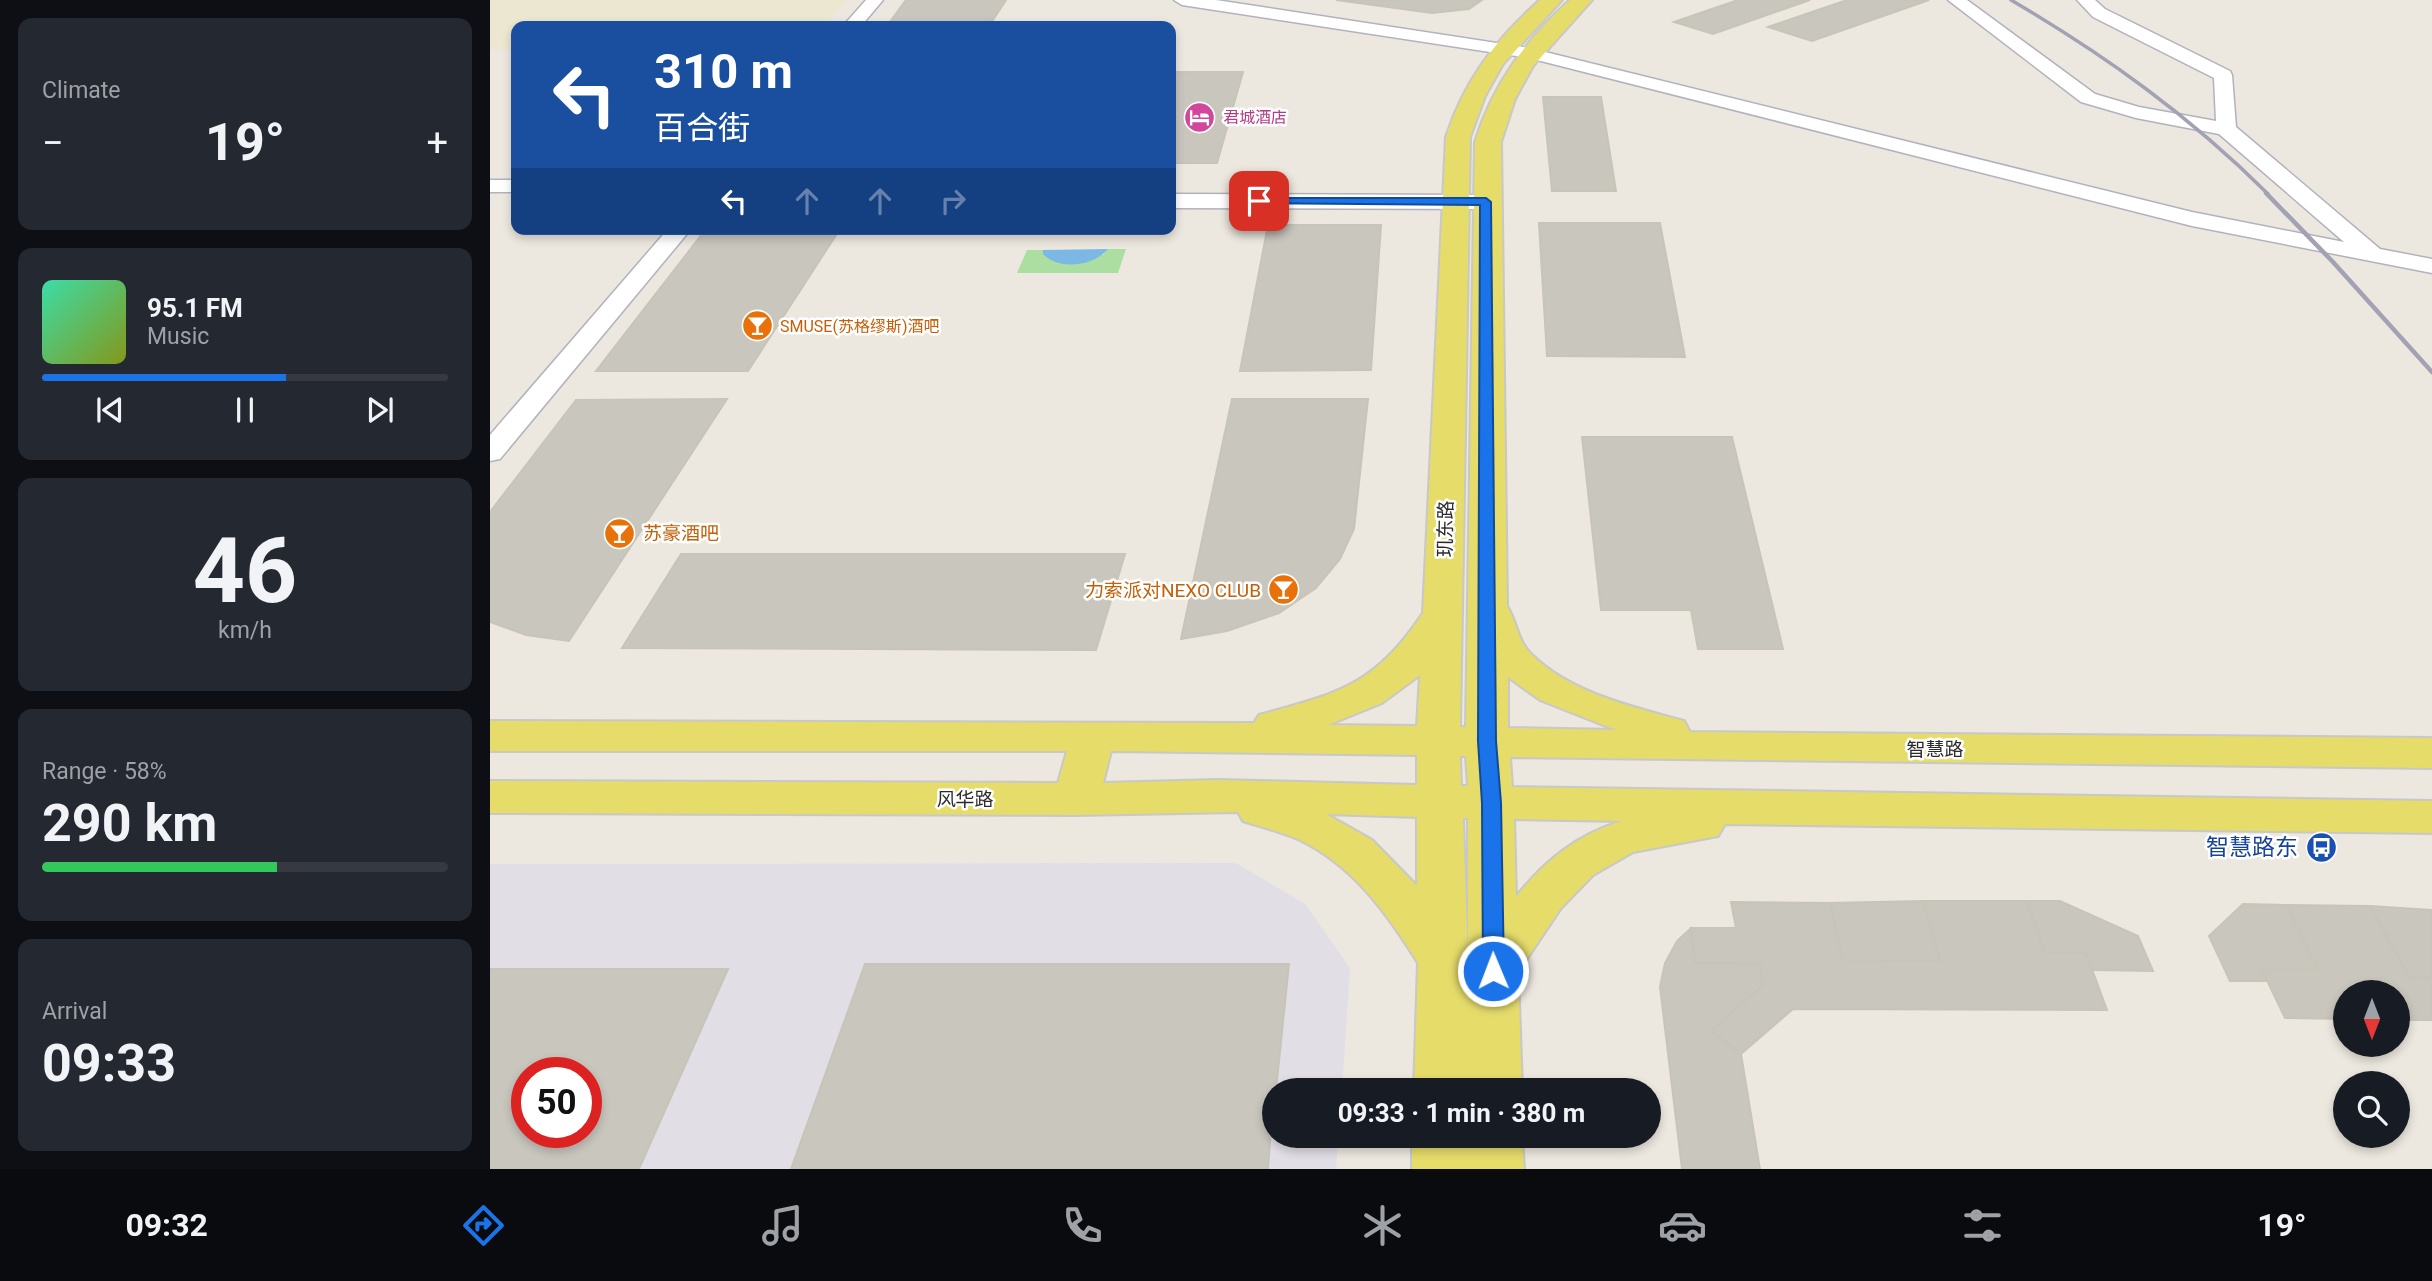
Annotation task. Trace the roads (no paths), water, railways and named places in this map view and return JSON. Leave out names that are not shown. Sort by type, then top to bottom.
[{"type":"main road","name":"玑东路","points":[[1495,1078],[1491,803],[1487,741],[1488,142],[1494,118],[1518,67],[1520,46],[1552,0]]},
{"type":"main road","name":"玑东路","points":[[1441,1078],[1443,961],[1438,740],[1458,136],[1465,113],[1490,63],[1520,46],[1582,0]]},
{"type":"main road","points":[[1487,600],[1504,648],[1525,670],[1556,690],[1584,705],[1621,718],[1728,747]]},
{"type":"main road","points":[[1220,737],[1300,719],[1342,705],[1382,684],[1412,659],[1443,612]]},
{"type":"main road","points":[[490,736],[1093,736],[1438,740]]},
{"type":"main road","points":[[1076,799],[1093,736]]},
{"type":"main road","name":"智慧路","points":[[1438,740],[1728,747],[2432,753]]},
{"type":"main road","points":[[1217,796],[1317,828],[1367,859],[1404,901],[1443,961]]},
{"type":"main road","name":"风华路","points":[[490,797],[1076,799],[1217,796],[1440,801]]},
{"type":"main road","points":[[1440,801],[1777,809],[2432,817]]},
{"type":"main road","points":[[1493,971],[1534,906],[1569,867],[1618,839],[1777,809]]},
{"type":"main road","points":[[1440,1148],[1440,1169]]},
{"type":"main road","points":[[1495,1148],[1496,1169]]},
{"type":"street","points":[[856,21],[875,0]]},
{"type":"street","points":[[1182,0],[1520,46]]},
{"type":"street","points":[[1251,0],[1520,46],[2192,219],[2364,248],[2432,256]]},
{"type":"street","points":[[1956,0],[2088,97],[2136,112],[2226,130],[2364,248],[2432,266]]},
{"type":"street","points":[[2085,0],[2099,13],[2223,75],[2226,130]]},
{"type":"street","points":[[490,186],[511,186]]},
{"type":"street","points":[[1176,201],[1486,202]]},
{"type":"street","points":[[490,453],[675,235]]},
{"type":"water","points":[[1108,249],[1086,263],[1076,264],[1058,263],[1043,254],[1043,250]]},
{"type":"railway","points":[[2011,0],[2146,89],[2208,139],[2268,194]]},
{"type":"railway","points":[[2266,193],[2333,262],[2432,372]]},
{"type":"place","name":"君城酒店","points":[[1200,117]]},
{"type":"place","name":"SMUSE(苏格缪斯)酒吧","points":[[757,326]]},
{"type":"place","name":"苏豪酒吧","points":[[620,533]]},
{"type":"place","name":"力索派对NEXO CLUB","points":[[1284,590]]},
{"type":"place","name":"智慧路东","points":[[2321,847]]}]
